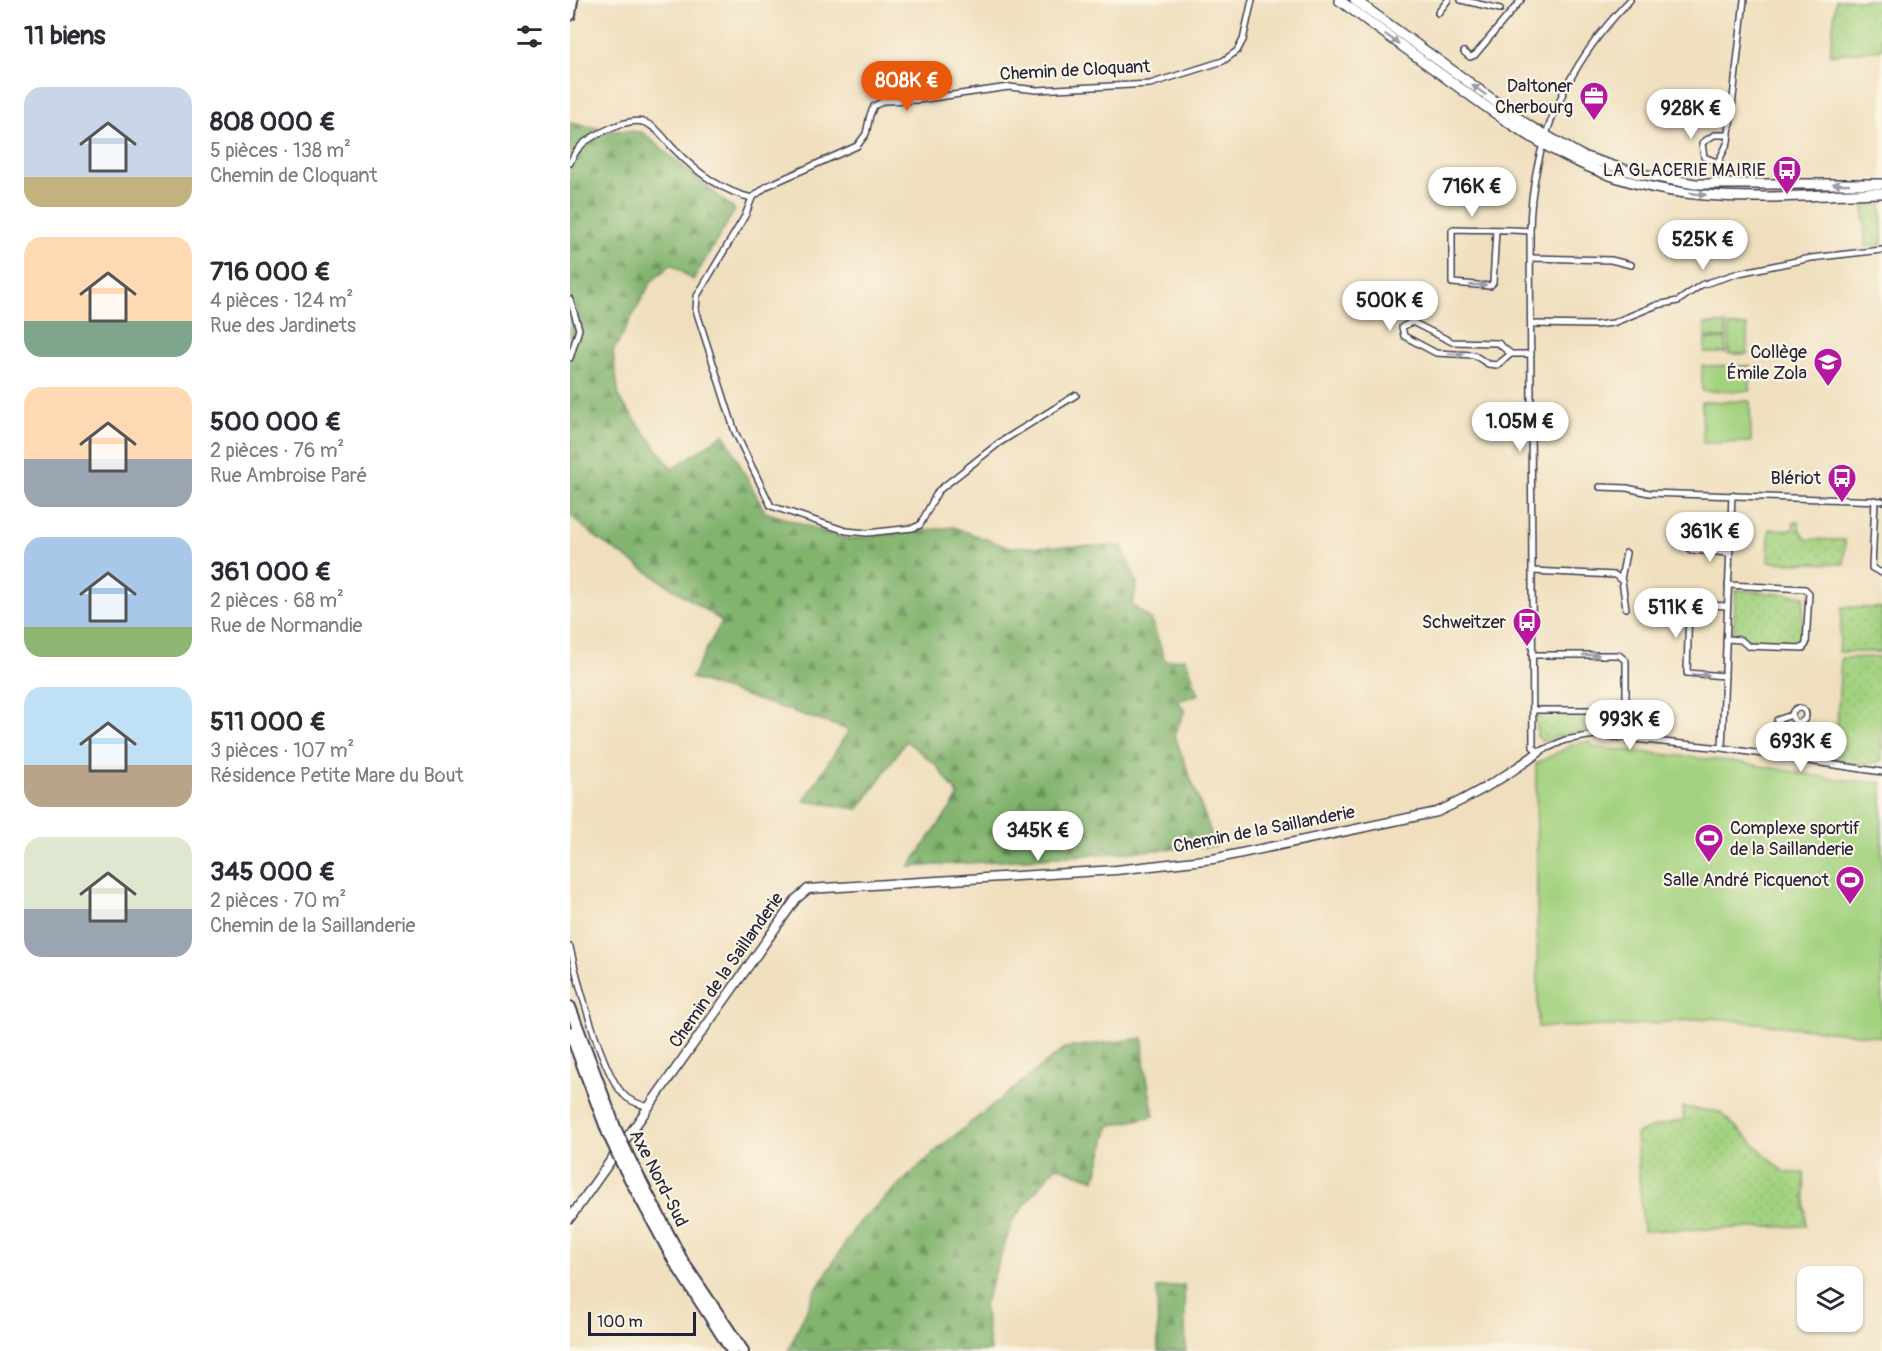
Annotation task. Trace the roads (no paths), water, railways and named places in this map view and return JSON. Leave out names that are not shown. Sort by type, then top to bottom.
[{"type":"highway","points":[[570,15],[572,0]]},
{"type":"highway","name":"Axe Nord-Sud","points":[[570,1007],[612,1131]]},
{"type":"highway","name":"Axe Nord-Sud","points":[[570,1032],[627,1165],[674,1261],[732,1351]]},
{"type":"highway","name":"Axe Nord-Sud","points":[[627,1165],[683,1262],[743,1351]]},
{"type":"main road","points":[[1339,0],[1543,140],[1610,176],[1634,183],[1701,195],[1882,193]]},
{"type":"main road","points":[[1355,0],[1543,140],[1613,167],[1657,178],[1715,185],[1882,184]]},
{"type":"street","name":"Chemin de Cloquant","points":[[752,198],[767,186],[857,146],[866,135],[874,106],[884,101],[918,100],[1009,87],[1037,90],[1150,84],[1223,61],[1236,51],[1243,40],[1252,0]]},
{"type":"street","points":[[1438,13],[1448,0]]},
{"type":"street","points":[[1461,0],[1500,9]]},
{"type":"street","points":[[1464,52],[1470,57],[1475,55],[1521,0]]},
{"type":"street","points":[[1630,0],[1587,49],[1543,140],[1542,155],[1533,178],[1530,231],[1532,743],[1539,752],[1565,740],[1594,735],[1722,748],[1882,772]]},
{"type":"street","points":[[1715,185],[1715,169],[1727,147],[1729,135],[1744,0]]},
{"type":"street","points":[[570,163],[584,142],[613,126],[643,122],[656,129],[675,150],[715,183],[752,198],[746,216],[697,296],[696,310],[735,432],[771,506],[846,531],[867,533],[914,528],[920,525],[938,491],[999,442],[1076,395]]},
{"type":"street","points":[[1719,163],[1704,157],[1702,143],[1714,135],[1729,135]]},
{"type":"street","points":[[1496,230],[1495,280],[1490,286],[1452,283],[1452,230],[1496,230],[1530,231]]},
{"type":"street","points":[[1532,324],[1613,323],[1657,305],[1678,301],[1696,287],[1739,273],[1811,258],[1882,250]]},
{"type":"street","points":[[1531,258],[1611,260],[1631,265]]},
{"type":"street","points":[[570,299],[579,329],[570,358]]},
{"type":"street","points":[[1511,354],[1498,343],[1452,342],[1412,322],[1402,327],[1404,336],[1436,353],[1474,355],[1488,364],[1497,365],[1511,354],[1531,354]]},
{"type":"street","points":[[1600,487],[1627,488],[1649,493],[1882,501]]},
{"type":"street","points":[[1722,748],[1732,495]]},
{"type":"street","points":[[1875,500],[1872,568],[1882,573]]},
{"type":"street","points":[[1692,550],[1730,553]]},
{"type":"street","points":[[1626,553],[1621,579],[1626,608]]},
{"type":"street","points":[[1532,571],[1615,575],[1621,579]]},
{"type":"street","points":[[1726,639],[1741,640],[1748,646],[1803,648],[1806,644],[1809,593],[1805,589],[1728,585]]},
{"type":"street","points":[[1669,603],[1727,606]]},
{"type":"street","points":[[1689,604],[1687,673],[1725,676]]},
{"type":"street","points":[[1532,655],[1619,655],[1626,661],[1626,706],[1623,710],[1533,710]]},
{"type":"street","points":[[1776,756],[1777,720],[1792,715]]},
{"type":"street","name":"Chemin de la Saillanderie","points":[[570,1218],[796,899],[808,889],[1116,870],[1213,859],[1437,812],[1463,800],[1529,761],[1539,752]]},
{"type":"street","points":[[570,947],[579,987],[613,1081],[630,1100],[648,1107]]},
{"type":"place","name":"Daltoner Cherbourg","points":[[1594,122]]},
{"type":"place","name":"LA GLACERIE MAIRIE","points":[[1787,196]]},
{"type":"place","name":"Collège Émile Zola","points":[[1828,388]]},
{"type":"place","name":"Blériot","points":[[1842,504]]},
{"type":"place","name":"Schweitzer","points":[[1527,648]]},
{"type":"place","name":"Complexe sportif de la Saillanderie","points":[[1709,864]]},
{"type":"place","name":"Salle André Picquenot","points":[[1850,906]]}]
